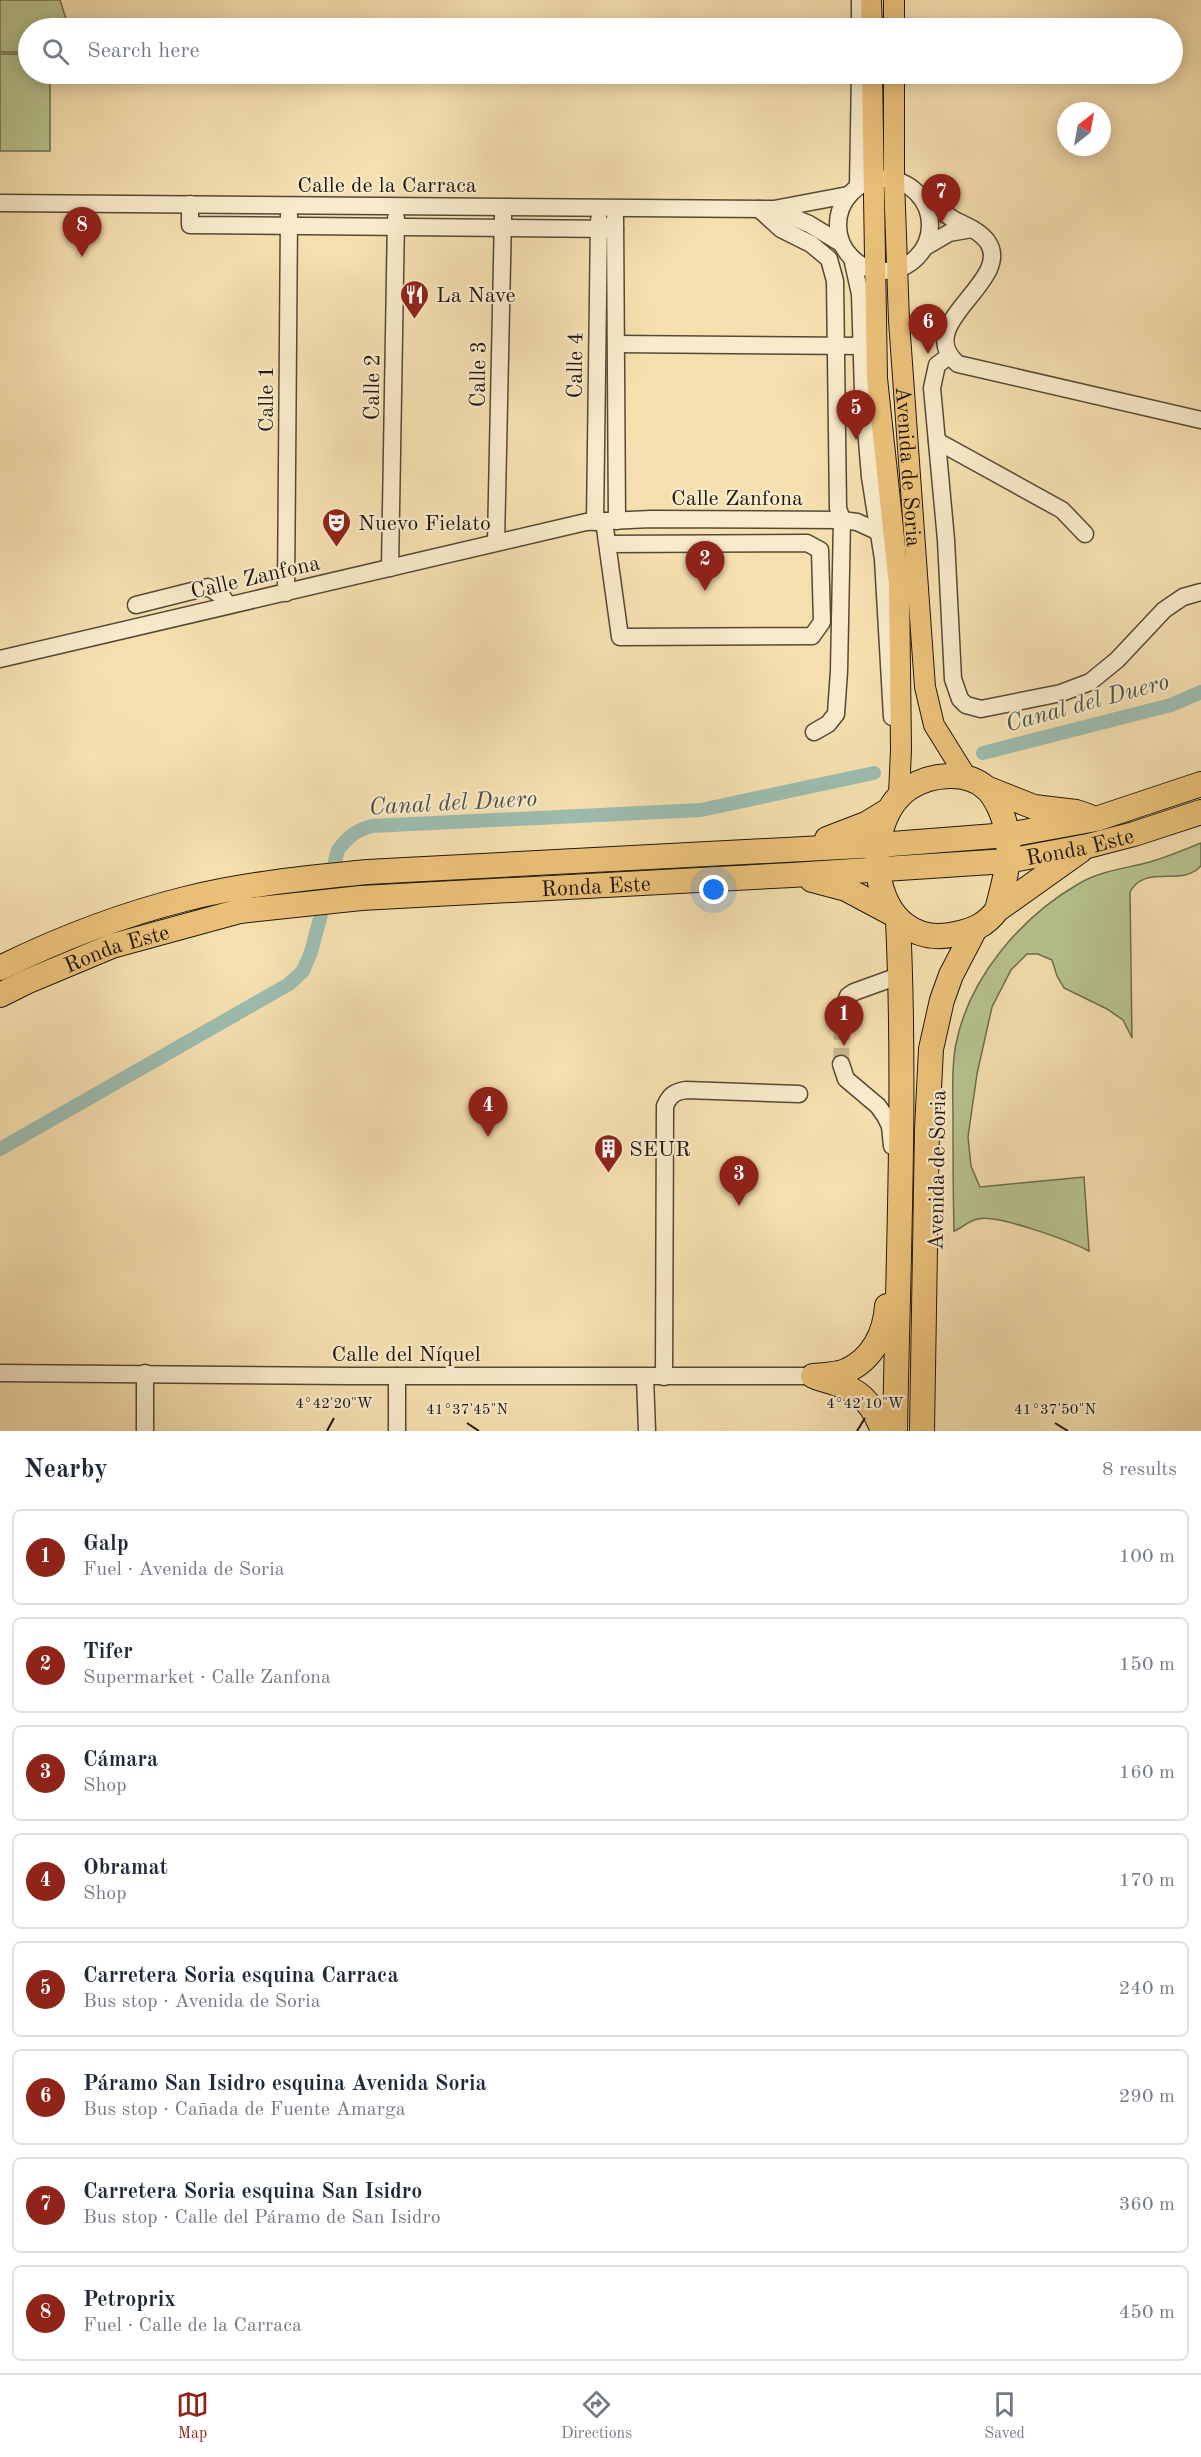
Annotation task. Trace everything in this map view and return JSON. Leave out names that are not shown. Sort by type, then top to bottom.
[{"type":"highway","points":[[799,849],[855,829],[917,783],[931,777],[946,775],[977,783],[1035,807],[1076,812],[1096,819]]},
{"type":"highway","points":[[977,783],[1001,812],[1008,835],[1007,861],[987,919]]},
{"type":"highway","name":"Ronda Este","points":[[0,968],[42,948],[132,915],[186,899],[299,879],[367,872],[879,845],[1008,835],[1096,819],[1201,784]]},
{"type":"highway","name":"Avenida de Soria","points":[[894,802],[879,845],[878,869],[882,894],[894,917],[901,975],[902,1107],[895,1431]]},
{"type":"highway","name":"Ronda Este","points":[[0,995],[112,946],[229,913],[292,904],[361,898],[1007,861],[1088,846],[1201,812]]},
{"type":"highway","points":[[792,875],[846,889],[914,931],[932,936],[950,935],[987,919],[1088,846]]},
{"type":"highway","name":"Avenida de Soria","points":[[922,1431],[927,1129],[931,1050],[948,983],[987,919]]},
{"type":"highway","points":[[813,1376],[845,1371],[865,1358],[878,1343],[886,1326],[899,1190]]},
{"type":"highway","points":[[813,1376],[848,1386],[867,1400],[877,1414],[883,1431]]},
{"type":"main road","points":[[872,0],[872,18]]},
{"type":"main road","points":[[894,0],[894,18]]},
{"type":"main road","name":"Avenida de Soria","points":[[871,84],[860,187],[875,270],[877,378],[899,585],[901,750],[894,802]]},
{"type":"main road","name":"Avenida de Soria","points":[[894,84],[897,270],[925,687],[934,725],[977,783]]},
{"type":"street","points":[[860,0],[860,18]]},
{"type":"street","name":"Avenida de Soria","points":[[860,84],[860,187]]},
{"type":"street","points":[[894,179],[910,186],[951,218],[972,229],[989,242],[991,260],[987,275],[948,325],[946,336],[949,356],[958,364],[1201,420]]},
{"type":"street","name":"Calle de la Carraca","points":[[0,203],[766,209],[894,179]]},
{"type":"street","points":[[860,187],[841,208],[838,220],[842,244],[852,258],[875,270],[897,270],[919,256],[925,247],[930,233],[930,216],[919,194]]},
{"type":"street","points":[[190,204],[190,225],[607,228]]},
{"type":"street","name":"Calle 1","points":[[286,593],[289,205]]},
{"type":"street","name":"Calle 2","points":[[390,568],[397,206]]},
{"type":"street","name":"Calle 3","points":[[496,542],[503,207]]},
{"type":"street","points":[[607,208],[616,344],[605,521],[607,543],[620,637],[812,636],[822,622],[820,550],[807,543],[607,543]]},
{"type":"street","points":[[766,209],[781,229],[811,244],[829,260],[835,281],[838,508],[842,520],[839,672],[836,714],[828,724],[814,732]]},
{"type":"street","name":"Calle de la Carraca","points":[[766,209],[809,224],[842,244]]},
{"type":"street","name":"Calle 4","points":[[605,521],[607,228]]},
{"type":"street","points":[[925,247],[949,233],[972,229]]},
{"type":"street","name":"Avenida de Soria","points":[[852,258],[860,294],[863,392],[870,477],[883,559],[892,726],[901,750]]},
{"type":"street","points":[[616,344],[863,346]]},
{"type":"street","points":[[949,356],[937,365],[932,388],[946,540],[953,679],[956,692],[966,705],[981,709],[1061,693],[1090,682],[1117,660],[1164,610],[1183,597],[1201,592]]},
{"type":"street","points":[[937,441],[1062,510],[1085,534]]},
{"type":"street","points":[[842,520],[856,515],[862,508],[870,477]]},
{"type":"street","points":[[776,544],[777,520]]},
{"type":"street","name":"Calle Zanfona","points":[[0,659],[496,542],[605,521],[842,520],[857,522],[879,532]]},
{"type":"street","points":[[136,604],[208,587],[222,596],[228,604]]},
{"type":"street","name":"Avenida de Soria","points":[[932,1431],[940,1050],[959,979],[987,919]]},
{"type":"street","points":[[843,1009],[848,996],[854,992],[901,975]]},
{"type":"street","points":[[841,1064],[846,1079],[878,1107],[890,1126],[899,1190]]},
{"type":"street","points":[[664,1377],[664,1106],[669,1097],[676,1092],[686,1090],[799,1094]]},
{"type":"street","name":"Calle del Níquel","points":[[0,1373],[813,1376]]},
{"type":"street","points":[[145,1431],[146,1373]]},
{"type":"street","points":[[397,1376],[397,1431]]},
{"type":"street","points":[[645,1377],[647,1431]]},
{"type":"green space","points":[[0,0],[60,0],[66,18],[18,18],[18,52],[0,52]]},
{"type":"green space","points":[[0,54],[18,54],[18,84],[50,84],[50,151],[0,151]]},
{"type":"green space","points":[[1201,843],[1201,866],[1193,872],[1145,879],[1137,883],[1130,892],[1132,1038],[1123,1020],[1107,1009],[1064,988],[1052,960],[1038,954],[1027,954],[1011,970],[992,1007],[977,1074],[968,1137],[971,1166],[980,1187],[1084,1177],[1089,1251],[1051,1235],[1001,1220],[978,1219],[954,1231],[954,1053],[963,1019],[986,972],[1001,951],[1038,913],[1080,883],[1105,873],[1156,860]]},
{"type":"waterway","name":"Canal del Duero","points":[[983,753],[1171,705],[1201,692]]},
{"type":"waterway","name":"Canal del Duero","points":[[0,1149],[289,984],[303,971],[311,952],[338,850],[349,838],[361,830],[372,826],[701,810],[874,773]]},
{"type":"tunnel","points":[[841,1064],[843,1009]]},
{"type":"place","name":"Carretera Soria esquina San Isidro","points":[[941,224]]},
{"type":"place","name":"Petroprix","points":[[82,257]]},
{"type":"place","name":"La Nave","points":[[415,320]]},
{"type":"place","name":"Páramo San Isidro esquina Avenida Soria","points":[[928,354]]},
{"type":"place","name":"Carretera Soria esquina Carraca","points":[[856,440]]},
{"type":"place","name":"Nuevo Fielato","points":[[337,548]]},
{"type":"place","name":"Tifer","points":[[705,591]]},
{"type":"place","name":"Galp","points":[[844,1046]]},
{"type":"place","name":"Obramat","points":[[488,1137]]},
{"type":"place","name":"SEUR","points":[[608,1174]]},
{"type":"place","name":"Cámara","points":[[739,1206]]}]
